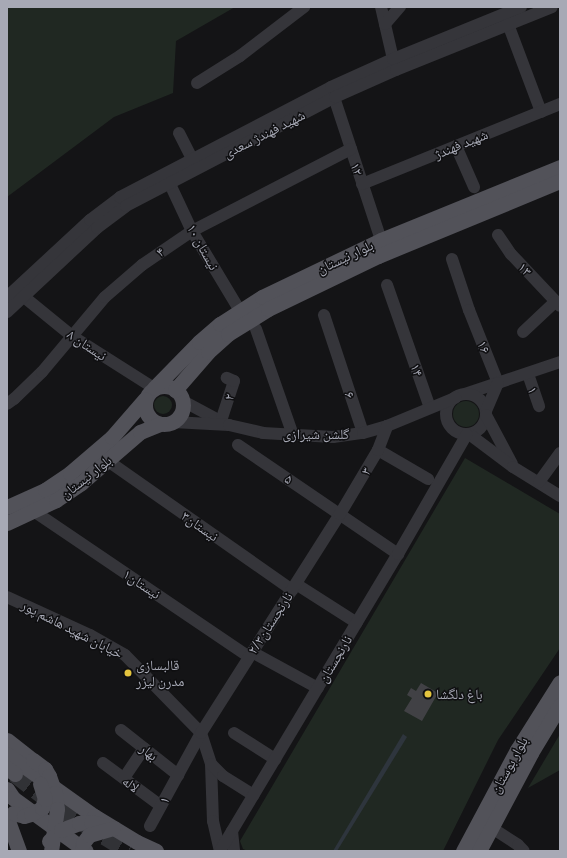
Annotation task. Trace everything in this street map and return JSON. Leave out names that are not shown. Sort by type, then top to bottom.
[{"type":"main road","name":"بلوار نیستان","points":[[7,507],[45,490],[70,473],[112,437],[199,342],[220,324],[262,297],[381,240],[560,167]]},
{"type":"main road","name":"بلوار نیستان","points":[[179,396],[208,352],[223,339],[268,309],[378,256],[560,181]]},
{"type":"main road","points":[[165,386],[179,396],[181,413],[166,423],[149,417],[146,412],[150,394],[165,386]]},
{"type":"main road","name":"بلوار نیستان","points":[[7,523],[35,512],[56,500],[81,483],[140,432],[166,423]]},
{"type":"main road","name":"بلوار بوستان","points":[[463,851],[517,750],[559,683]]},
{"type":"main road","name":"بلوار بوستان","points":[[479,851],[531,753],[560,704]]},
{"type":"main road","points":[[7,740],[20,768],[114,828],[156,851]]},
{"type":"main road","points":[[7,754],[20,768],[40,784],[45,799],[42,808],[31,814],[24,816],[9,814],[19,851]]},
{"type":"main road","points":[[20,768],[45,769],[56,793],[57,809],[46,850]]},
{"type":"main road","points":[[7,790],[13,798],[86,851]]},
{"type":"main road","points":[[46,850],[50,840],[61,830],[70,826],[91,822],[114,828]]},
{"type":"main road","points":[[82,851],[83,843],[89,834],[114,828]]},
{"type":"street","points":[[197,83],[240,56],[304,7]]},
{"type":"street","points":[[381,7],[393,59]]},
{"type":"street","points":[[385,24],[400,7]]},
{"type":"street","name":"شهید فهندژ سعدی","points":[[15,294],[126,206],[393,59],[521,7]]},
{"type":"street","name":"شهید فهندژ سعدی","points":[[7,312],[15,294],[90,220],[120,197],[192,158],[333,92],[396,70],[552,7]]},
{"type":"street","points":[[508,24],[541,112]]},
{"type":"street","name":"۱۲","points":[[333,92],[381,240]]},
{"type":"street","name":"شهید فهندژ","points":[[362,184],[560,104]]},
{"type":"street","points":[[179,133],[192,158]]},
{"type":"street","points":[[456,146],[474,188]]},
{"type":"street","name":"۴","points":[[7,404],[42,372],[105,297],[142,265],[192,231],[351,149]]},
{"type":"street","name":"نیستان ۱۰","points":[[170,182],[192,231],[240,311]]},
{"type":"street","name":"۱۳","points":[[498,235],[511,254],[558,304]]},
{"type":"street","name":"۱۶","points":[[452,259],[469,310],[498,383]]},
{"type":"street","name":"۱۴","points":[[387,285],[404,333],[426,409]]},
{"type":"street","name":"نیستان ۸","points":[[15,294],[150,394]]},
{"type":"street","points":[[523,332],[558,304]]},
{"type":"street","name":"۶","points":[[324,315],[363,433]]},
{"type":"street","points":[[256,329],[272,380],[293,435]]},
{"type":"street","points":[[446,418],[448,407],[459,396],[560,362]]},
{"type":"street","name":"۱","points":[[528,374],[539,406]]},
{"type":"street","name":"۲","points":[[225,423],[234,381],[227,378]]},
{"type":"street","points":[[468,434],[481,427],[498,383]]},
{"type":"street","name":"گلشن شیرازی","points":[[179,396],[225,423]]},
{"type":"street","points":[[459,396],[475,396],[484,405],[486,413],[513,467]]},
{"type":"street","name":"گلشن شیرازی","points":[[166,423],[225,423],[262,433],[333,437],[363,433],[387,426],[459,396]]},
{"type":"street","points":[[426,409],[446,418],[454,430],[468,434],[513,467],[560,496]]},
{"type":"street","name":"۳","points":[[340,514],[378,450],[387,426]]},
{"type":"street","points":[[449,467],[454,430]]},
{"type":"street","name":"نارنجستان","points":[[220,851],[357,623],[468,434]]},
{"type":"street","name":"۵","points":[[238,445],[398,554]]},
{"type":"street","points":[[378,450],[428,479]]},
{"type":"street","points":[[539,482],[560,453]]},
{"type":"street","name":"۳نیستان","points":[[108,461],[294,587],[357,623]]},
{"type":"street","name":"۱نیستان","points":[[35,512],[251,654],[318,688]]},
{"type":"street","name":"۲/۳نارنجستان","points":[[178,775],[201,733],[340,514]]},
{"type":"street","name":"خیابان شهید هاشم پور","points":[[7,597],[90,635],[125,655],[201,733],[210,764],[213,821],[220,851]]},
{"type":"street","name":"بهار","points":[[121,730],[178,775]]},
{"type":"street","points":[[234,733],[275,759]]},
{"type":"street","points":[[124,778],[144,748]]},
{"type":"street","name":"لاله ‍","points":[[103,763],[161,806]]},
{"type":"street","points":[[210,764],[223,776],[254,795]]},
{"type":"street","name":"۱","points":[[150,826],[178,775]]},
{"type":"street","points":[[492,828],[518,845],[524,851]]},
{"type":"street","points":[[232,831],[234,851]]},
{"type":"shaded area","points":[[7,7],[235,7],[176,41],[173,93],[114,117],[7,197]]},
{"type":"shaded area","points":[[163,396],[169,399],[172,405],[169,411],[163,414],[157,411],[154,405],[157,399]]},
{"type":"shaded area","points":[[466,401],[476,404],[479,414],[476,424],[466,427],[456,424],[453,414],[456,404]]},
{"type":"shaded area","name":"باغ دلگشا","points":[[465,458],[560,514],[560,648],[498,740],[443,851],[248,851],[243,849],[240,841]]},
{"type":"shaded area","points":[[403,734],[407,737],[337,851],[333,851]]},
{"type":"shaded area","points":[[560,734],[560,770],[528,788]]},
{"type":"building","points":[[421,683],[438,693],[422,721],[404,711],[412,698],[407,695],[411,688],[416,691]]},
{"type":"tunnel","points":[[15,774],[59,808],[129,851]]},
{"type":"place","name":"قالبسازی مدرن لیزر","points":[[128,673]]},
{"type":"place","name":"باغ دلگشا","points":[[428,694]]}]
